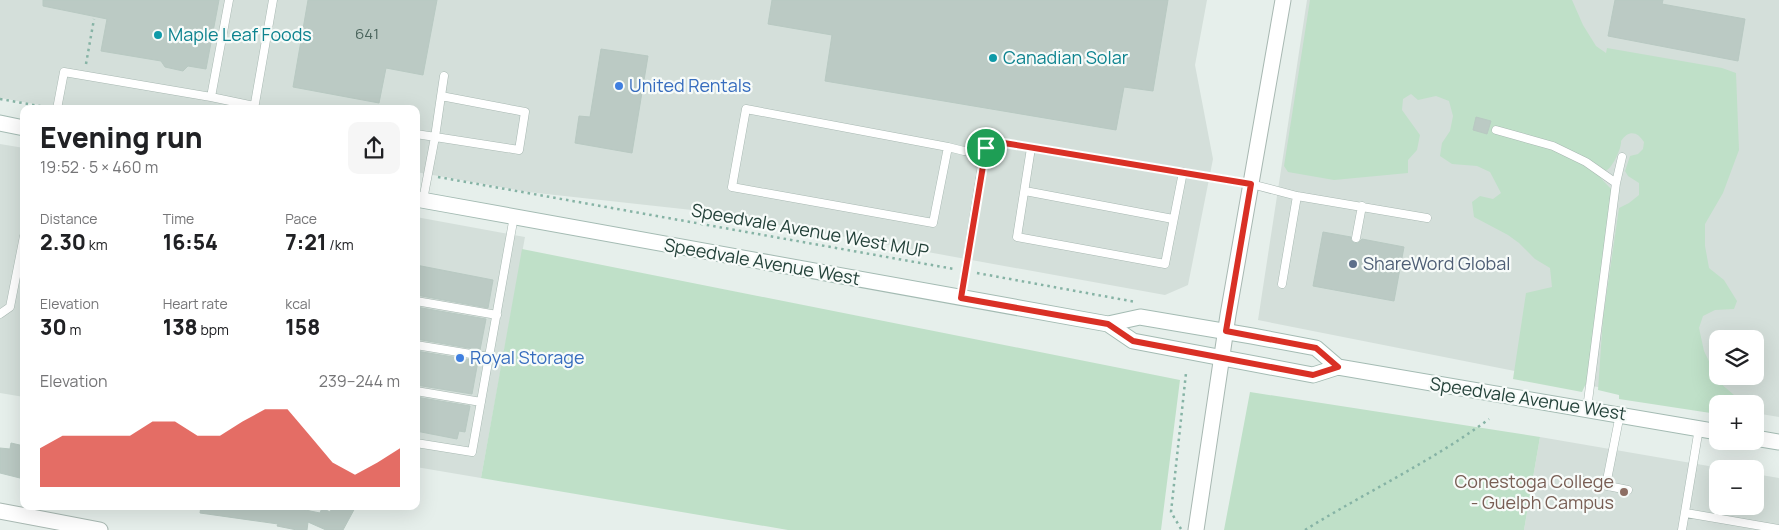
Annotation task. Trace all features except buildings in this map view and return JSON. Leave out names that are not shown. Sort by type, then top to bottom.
[{"type":"main road","points":[[1196,530],[1226,331],[1283,0]]},
{"type":"main road","points":[[0,123],[20,127]]},
{"type":"main road","name":"Speedvale Avenue West","points":[[420,199],[1108,324],[1140,317],[1226,331],[1316,348],[1338,367]]},
{"type":"main road","name":"Speedvale Avenue West","points":[[1108,324],[1133,341],[1313,375],[1338,367],[1709,430]]},
{"type":"main road","points":[[1764,440],[1779,442]]},
{"type":"main road","points":[[0,511],[71,528],[100,530]]},
{"type":"lane","points":[[211,97],[229,0]]},
{"type":"lane","points":[[254,105],[273,0]]},
{"type":"lane","points":[[58,105],[64,72],[211,97],[245,105]]},
{"type":"lane","points":[[420,196],[428,175],[436,137],[444,76]]},
{"type":"lane","points":[[420,135],[519,150],[525,112],[440,96]]},
{"type":"lane","points":[[948,147],[933,223],[732,187],[746,109],[964,150],[986,148],[1004,143],[1251,184],[1298,196],[1427,218]]},
{"type":"lane","points":[[1496,130],[1553,146],[1586,162],[1616,183]]},
{"type":"lane","points":[[961,298],[986,148]]},
{"type":"lane","points":[[1032,148],[1017,237],[1165,264],[1183,172]]},
{"type":"lane","points":[[1587,409],[1616,183],[1622,157]]},
{"type":"lane","points":[[1025,191],[1174,219]]},
{"type":"lane","points":[[1282,284],[1298,196]]},
{"type":"lane","points":[[1356,238],[1362,206]]},
{"type":"lane","points":[[420,443],[472,452],[514,216]]},
{"type":"lane","points":[[0,314],[10,308],[20,257]]},
{"type":"lane","points":[[420,303],[497,315]]},
{"type":"lane","points":[[420,346],[489,357]]},
{"type":"lane","points":[[420,392],[481,402]]},
{"type":"lane","points":[[1606,485],[1620,414]]},
{"type":"lane","points":[[1682,530],[1699,428]]},
{"type":"lane","points":[[1583,481],[1628,490]]},
{"type":"lane","points":[[1686,513],[1779,529]]},
{"type":"path","points":[[84,76],[94,19]]},
{"type":"path","points":[[0,99],[35,105]]},
{"type":"path","name":"Speedvale Avenue West MUP","points":[[428,175],[1142,303]]},
{"type":"path","points":[[1181,530],[1171,512],[1186,373]]},
{"type":"path","points":[[1305,530],[1348,503],[1434,456],[1489,419]]},
{"type":"shaded area","points":[[0,0],[1207,0],[1195,65],[1213,159],[1188,285],[1165,295],[701,211],[528,192],[420,173],[420,105],[40,105],[0,98]]},
{"type":"shaded area","points":[[1307,0],[1779,0],[1779,417],[1764,414],[1764,395],[1709,395],[1709,406],[1580,384],[1258,320]]},
{"type":"shaded area","points":[[0,144],[20,147],[20,396],[0,393]]},
{"type":"shaded area","name":"Royal Storage","points":[[420,218],[525,237],[481,478],[420,468]]},
{"type":"shaded area","name":"Conestoga College - Guelph Campus","points":[[1540,437],[1709,466],[1709,515],[1764,515],[1764,476],[1779,478],[1779,530],[1524,530]]},
{"type":"green space","points":[[1310,0],[1572,0],[1583,25],[1596,46],[1606,53],[1607,48],[1722,68],[1736,73],[1739,150],[1723,193],[1705,224],[1705,246],[1709,268],[1724,280],[1737,301],[1734,309],[1715,310],[1703,316],[1699,328],[1704,351],[1709,361],[1709,385],[1722,385],[1734,395],[1709,395],[1709,413],[1619,399],[1619,395],[1598,390],[1603,318],[1619,208],[1639,195],[1639,183],[1628,176],[1625,171],[1630,156],[1638,154],[1643,149],[1644,142],[1636,134],[1630,133],[1624,137],[1621,141],[1617,157],[1609,168],[1604,172],[1595,172],[1611,189],[1612,196],[1589,377],[1582,392],[1513,379],[1526,293],[1552,287],[1550,268],[1535,259],[1508,235],[1474,217],[1472,202],[1480,196],[1493,199],[1501,193],[1490,172],[1477,166],[1452,164],[1440,156],[1442,143],[1450,131],[1453,116],[1449,101],[1436,96],[1418,100],[1411,94],[1403,99],[1402,110],[1420,135],[1417,150],[1408,160],[1408,173],[1334,180],[1288,172],[1284,166]]},
{"type":"green space","points":[[522,249],[1180,380],[1161,530],[788,530],[481,478]]},
{"type":"green space","points":[[1250,392],[1540,437],[1524,530],[1224,530]]},
{"type":"place","name":"Maple Leaf Foods","points":[[158,35]]},
{"type":"place","name":"Canadian Solar","points":[[993,58]]},
{"type":"place","name":"United Rentals","points":[[619,86]]},
{"type":"place","name":"ShareWord Global","points":[[1353,264]]},
{"type":"place","name":"Royal Storage","points":[[460,358]]},
{"type":"place","name":"Conestoga College - Guelph Campus","points":[[1624,492]]},
{"type":"route","points":[[1004,143],[1251,184],[1226,331],[1316,348],[1338,367],[1313,375],[1133,341],[1108,324],[961,298],[986,148],[1004,143]]}]
